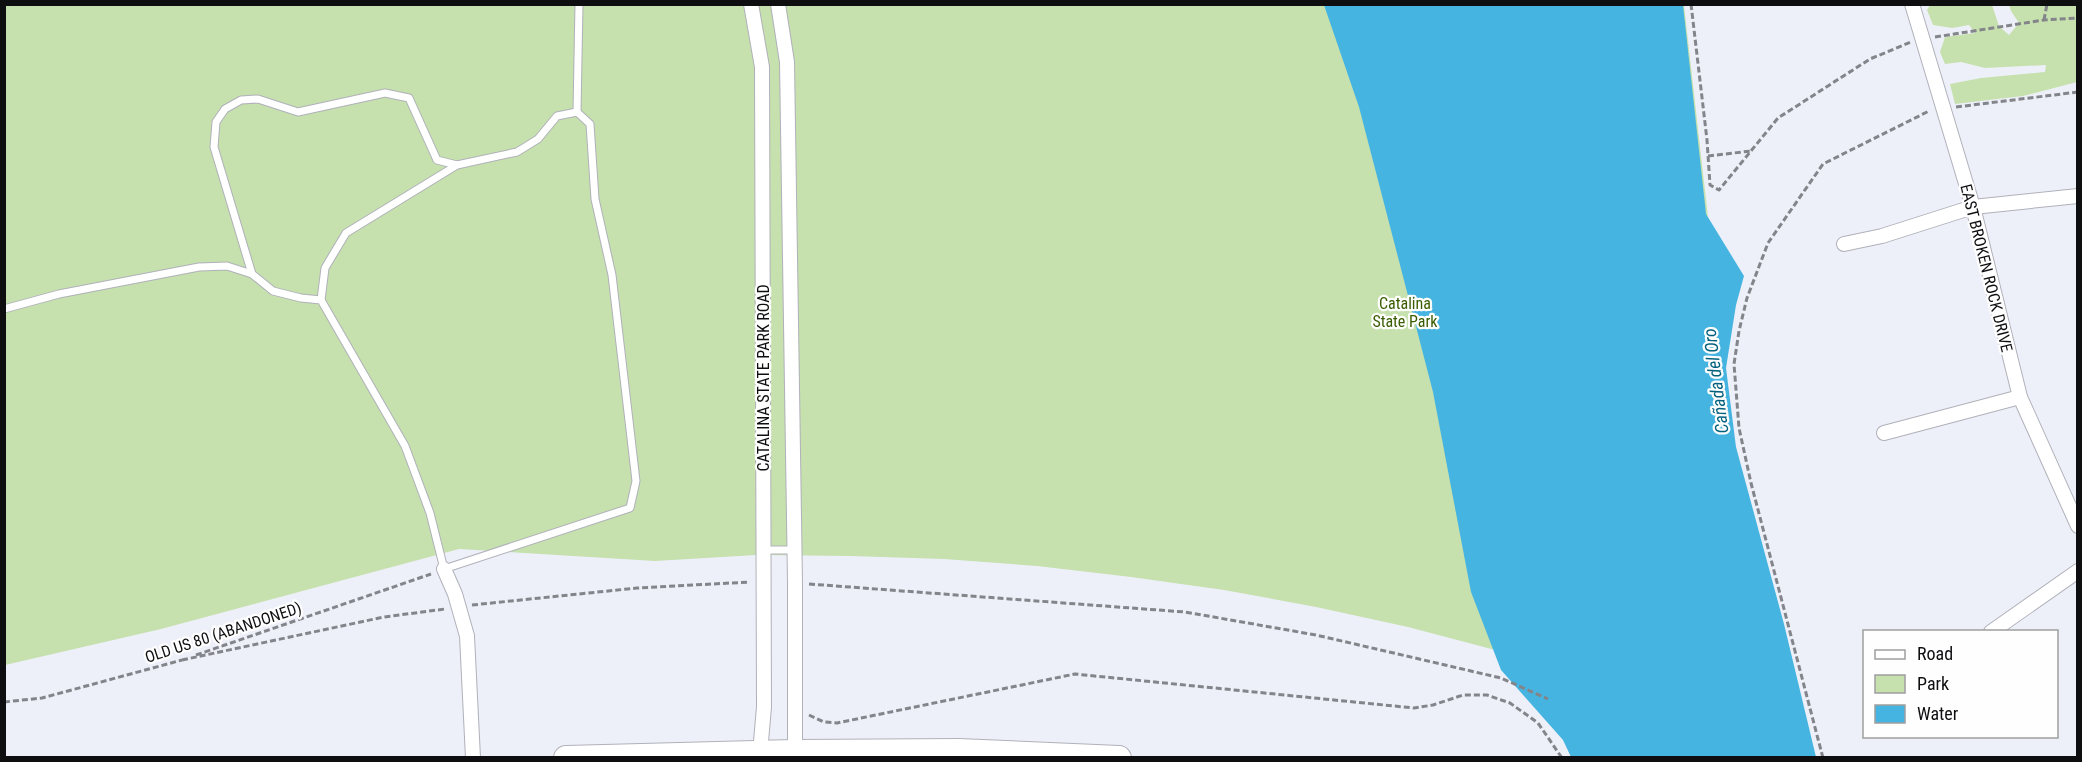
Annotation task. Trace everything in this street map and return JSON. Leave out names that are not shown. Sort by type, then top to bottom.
[{"type":"highway","points":[[566,758],[795,752],[959,751],[1119,758]]},
{"type":"street","name":"CATALINA STATE PARK ROAD","points":[[751,4],[762,67],[764,706],[760,753]]},
{"type":"street","name":"CATALINA STATE PARK ROAD","points":[[778,4],[787,62],[795,583],[795,752]]},
{"type":"street","name":"EAST BROKEN ROCK DRIVE","points":[[1912,4],[1972,207],[2020,397],[2078,526]]},
{"type":"street","points":[[1844,244],[1882,237],[1972,207],[2078,196]]},
{"type":"street","points":[[1884,433],[2020,397]]},
{"type":"street","points":[[444,569],[455,594],[467,636],[473,758]]},
{"type":"street","points":[[1994,630],[2078,571]]},
{"type":"lane","points":[[577,112],[557,116],[538,139],[517,152],[457,165],[346,233],[325,268],[321,300],[405,446],[430,513],[444,569],[630,508],[636,481],[612,275],[595,200],[590,124],[577,112],[579,4]]},
{"type":"lane","points":[[252,274],[214,147],[216,122],[225,109],[241,99],[258,99],[298,112],[385,93],[409,98],[437,160],[457,165]]},
{"type":"lane","points":[[4,309],[59,294],[200,267],[226,266],[252,274],[273,291],[321,300]]},
{"type":"lane","points":[[764,550],[794,550]]},
{"type":"path","points":[[1690,4],[1710,185],[1719,190],[1778,118],[1870,59],[1906,43],[1923,39],[2044,20],[2078,18]]},
{"type":"path","points":[[2044,20],[2047,4]]},
{"type":"path","points":[[1823,758],[1751,483],[1740,428],[1734,364],[1747,298],[1768,243],[1823,164],[1927,111],[2078,92]]},
{"type":"path","points":[[1708,156],[1751,151]]},
{"type":"path","name":"OLD US 80 (ABANDONED)","points":[[4,702],[42,698],[182,660],[444,569]]},
{"type":"path","points":[[795,583],[1185,612],[1317,635],[1501,678],[1548,699]]},
{"type":"path","points":[[794,715],[812,715],[824,722],[837,723],[1075,674],[1414,708],[1476,694],[1502,699],[1538,723],[1562,758]]},
{"type":"green space","name":"Catalina State Park","points":[[4,5],[1684,5],[1767,739],[1499,651],[1408,627],[1224,590],[1037,566],[944,559],[756,555],[655,561],[459,549],[161,629],[5,665]]},
{"type":"green space","points":[[1930,5],[1992,5],[1999,26],[2009,35],[2019,23],[2009,5],[2077,5],[2077,82],[2023,96],[1955,104],[1950,84],[1981,78],[2045,72],[2046,65],[1985,68],[1961,62],[1945,64],[1940,52],[1945,37],[1975,33],[1969,25],[1952,28],[1933,25],[1927,10]]},
{"type":"water","name":"Cañada del Oro","points":[[1324,5],[1683,5],[1706,214],[1744,276],[1736,305],[1726,368],[1736,447],[1784,624],[1816,757],[1571,757],[1563,740],[1501,670],[1471,592],[1433,392],[1359,107]]}]
